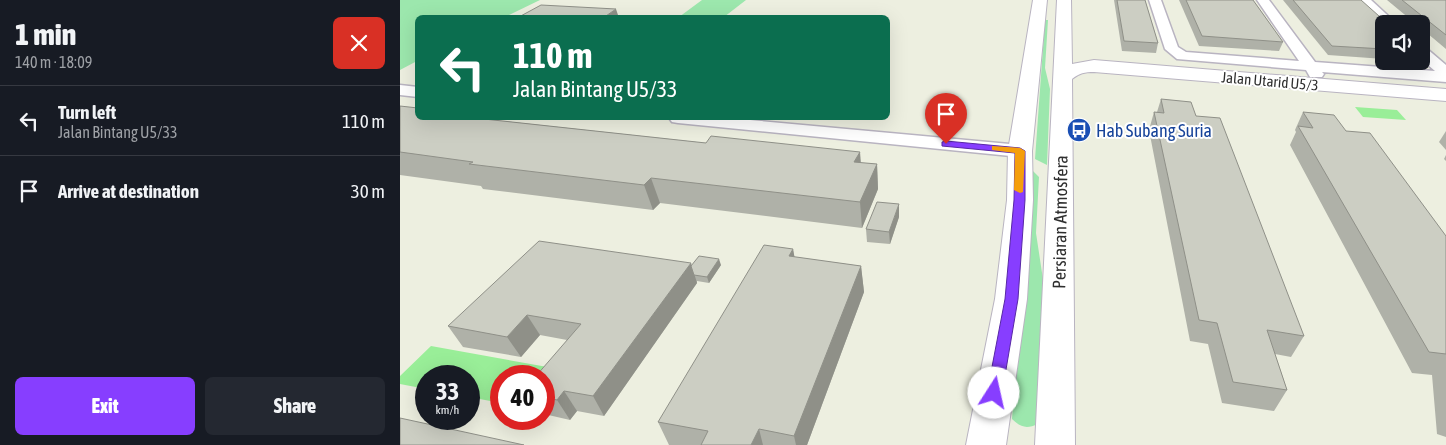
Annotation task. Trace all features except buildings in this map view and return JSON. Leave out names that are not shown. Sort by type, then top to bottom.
[{"type":"street","points":[[1155,0],[1172,49],[1182,56],[1446,75]]},
{"type":"street","points":[[1263,0],[1325,85]]},
{"type":"street","points":[[1364,0],[1381,15]]},
{"type":"street","name":"Persiaran Atmosfera","points":[[1051,7],[1062,50],[1060,266],[1055,445]]},
{"type":"street","name":"Persiaran Atmosfera","points":[[986,445],[1011,299],[1020,200],[1020,151],[1051,7]]},
{"type":"street","points":[[1062,50],[1070,57],[1094,66]]},
{"type":"street","points":[[1430,60],[1446,75]]},
{"type":"street","points":[[1062,80],[1067,72],[1079,67],[1094,66]]},
{"type":"street","name":"Jalan Utarid U5/3","points":[[1094,66],[1446,95]]},
{"type":"street","points":[[400,90],[415,92]]},
{"type":"street","points":[[699,120],[1020,151],[1037,162],[1045,172],[1049,224],[1060,266]]},
{"type":"street","points":[[1006,445],[1004,420],[1011,299]]},
{"type":"green space","points":[[400,0],[540,0],[509,15],[415,15],[415,62],[400,70]]},
{"type":"green space","points":[[702,0],[746,0],[727,15],[682,15]]},
{"type":"green space","points":[[1045,20],[1048,20],[1045,68],[1050,89],[1047,165],[1035,159]]},
{"type":"green space","points":[[1355,107],[1397,110],[1406,120],[1363,117]]},
{"type":"green space","points":[[1032,170],[1039,177],[1036,233],[1044,286],[1038,424],[1027,427],[1021,426],[1012,419]]},
{"type":"green space","points":[[431,346],[536,365],[490,365],[490,401],[480,399],[480,365],[415,365],[415,387],[400,384],[400,376]]},
{"type":"slow traffic","points":[[996,148],[1020,151],[1020,190]]},
{"type":"place","name":"Hab Subang Suria","points":[[1079,130]]},
{"type":"route","points":[[946,144],[1020,151],[1020,200],[1011,299],[994,393]]}]
